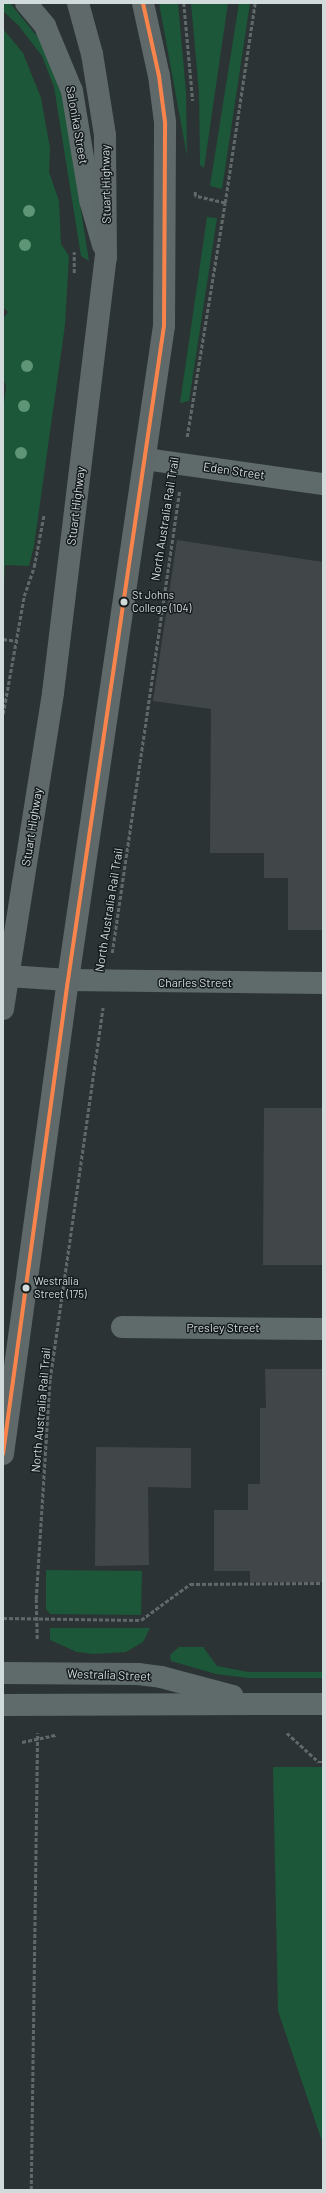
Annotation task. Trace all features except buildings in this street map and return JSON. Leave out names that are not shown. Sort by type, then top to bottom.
[{"type":"highway","name":"Stuart Highway","points":[[3,1009],[53,693],[106,258],[105,135],[92,54],[78,3]]},
{"type":"highway","points":[[3,1454],[68,980],[164,326],[167,172],[159,76],[143,3]]},
{"type":"highway","points":[[8,976],[68,980]]},
{"type":"street","name":"Salonika Street","points":[[26,3],[45,26],[72,91],[90,200],[106,258]]},
{"type":"street","name":"Eden Street","points":[[145,459],[183,463],[323,484]]},
{"type":"street","name":"Charles Street","points":[[68,980],[107,982],[323,984]]},
{"type":"street","name":"Presley Street","points":[[122,1327],[323,1329]]},
{"type":"street","name":"Westralia Street","points":[[3,1673],[116,1673],[161,1677],[260,1704]]},
{"type":"street","name":"Westralia Street","points":[[3,1705],[323,1704]]},
{"type":"path","name":"North Australia Rail Trail","points":[[37,1639],[50,1379],[183,463],[225,203],[255,3]]},
{"type":"path","points":[[195,196],[225,203]]},
{"type":"path","points":[[73,280],[75,257]]},
{"type":"path","points":[[3,714],[18,641],[24,596],[34,567],[45,508]]},
{"type":"path","points":[[3,639],[18,641]]},
{"type":"path","points":[[3,1618],[141,1620],[190,1584],[323,1584]]},
{"type":"path","points":[[285,1732],[319,1762],[323,1762]]},
{"type":"path","points":[[22,1742],[61,1735]]},
{"type":"path","points":[[31,2190],[36,1740]]},
{"type":"green space","points":[[4,3],[10,3],[45,46],[62,91],[89,261],[81,256],[54,87],[42,56],[19,26],[3,11]]},
{"type":"green space","points":[[159,3],[178,3],[186,92],[187,156]]},
{"type":"green space","points":[[191,3],[228,3],[204,168],[200,165],[199,93]]},
{"type":"green space","points":[[239,3],[250,3],[222,189],[210,186]]},
{"type":"green space","points":[[3,29],[23,53],[41,98],[50,148],[49,172],[59,201],[61,244],[69,256],[65,325],[34,546],[29,566],[5,565],[3,602],[3,412],[6,386],[3,379],[3,319],[8,312],[3,307]]},
{"type":"green space","points":[[207,217],[217,218],[189,401],[180,403]]},
{"type":"green space","points":[[46,1570],[142,1571],[141,1615],[50,1614],[46,1609]]},
{"type":"green space","points":[[50,1628],[150,1628],[143,1642],[126,1652],[93,1654],[77,1652],[50,1640]]},
{"type":"green space","points":[[179,1647],[203,1647],[217,1666],[248,1672],[323,1672],[323,1678],[248,1678],[216,1674],[171,1661],[170,1655]]},
{"type":"green space","points":[[273,1767],[323,1767],[323,2144],[278,2011]]},
{"type":"transit line","points":[[3,1454],[68,980],[164,326],[165,122],[159,76],[143,3]]},
{"type":"place","name":"St Johns College (104)","points":[[124,602]]},
{"type":"place","name":"Westralia Street (175)","points":[[26,1288]]}]
